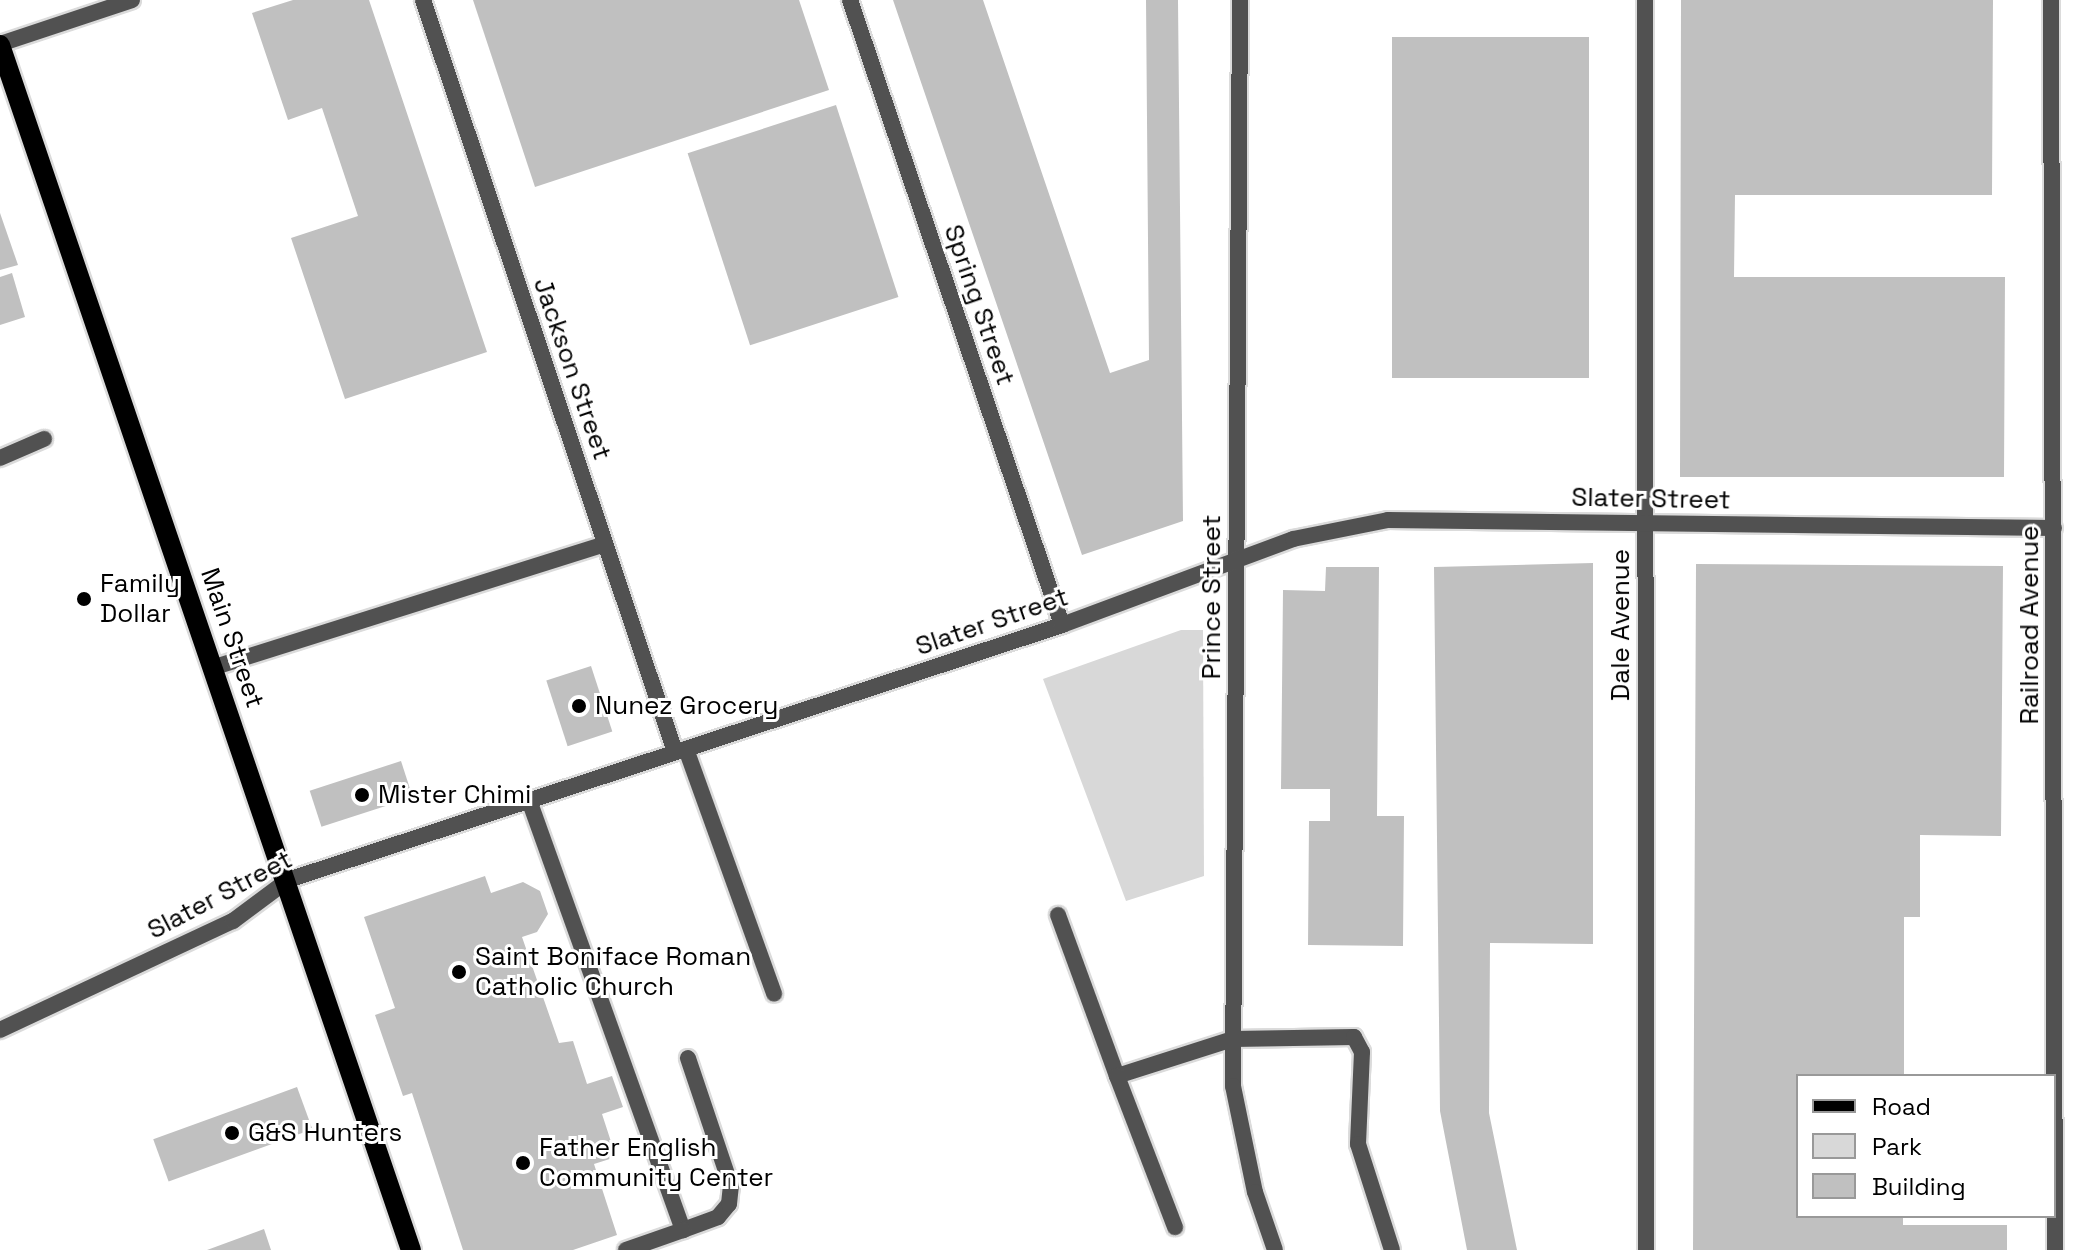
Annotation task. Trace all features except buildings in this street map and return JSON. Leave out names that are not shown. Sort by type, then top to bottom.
[{"type":"main road","name":"Main Street","points":[[0,45],[288,880],[411,1250]]},
{"type":"street","points":[[0,45],[132,0]]},
{"type":"street","name":"Jackson Street","points":[[423,0],[605,544],[774,994]]},
{"type":"street","name":"Spring Street","points":[[850,0],[1062,625]]},
{"type":"street","name":"Prince Street","points":[[1240,0],[1233,1039],[1237,1117],[1255,1192],[1275,1250]]},
{"type":"street","name":"Dale Avenue","points":[[1645,0],[1646,1250]]},
{"type":"street","name":"Railroad Avenue","points":[[2051,0],[2055,1074]]},
{"type":"street","points":[[0,458],[44,439]]},
{"type":"street","name":"Slater Street","points":[[0,1030],[233,921],[288,880],[1062,625],[1293,539],[1388,520],[2054,528]]},
{"type":"street","points":[[215,667],[605,544]]},
{"type":"street","points":[[529,800],[683,1230]]},
{"type":"street","points":[[1058,915],[1175,1227]]},
{"type":"street","points":[[1117,1076],[1233,1039],[1354,1037],[1362,1052],[1358,1144],[1392,1250]]},
{"type":"street","points":[[626,1250],[718,1217],[729,1204],[731,1186],[688,1058]]},
{"type":"street","name":"Railroad Avenue","points":[[2055,1218],[2055,1250]]},
{"type":"green space","points":[[1181,630],[1203,630],[1204,876],[1126,901],[1043,679]]},
{"type":"place","name":"Family Dollar","points":[[84,599]]},
{"type":"place","name":"Nunez Grocery","points":[[579,706]]},
{"type":"place","name":"Mister Chimi","points":[[362,795]]},
{"type":"place","name":"Saint Boniface Roman Catholic Church","points":[[459,972]]},
{"type":"place","name":"G&S Hunters","points":[[232,1133]]},
{"type":"place","name":"Father English Community Center","points":[[523,1163]]}]
